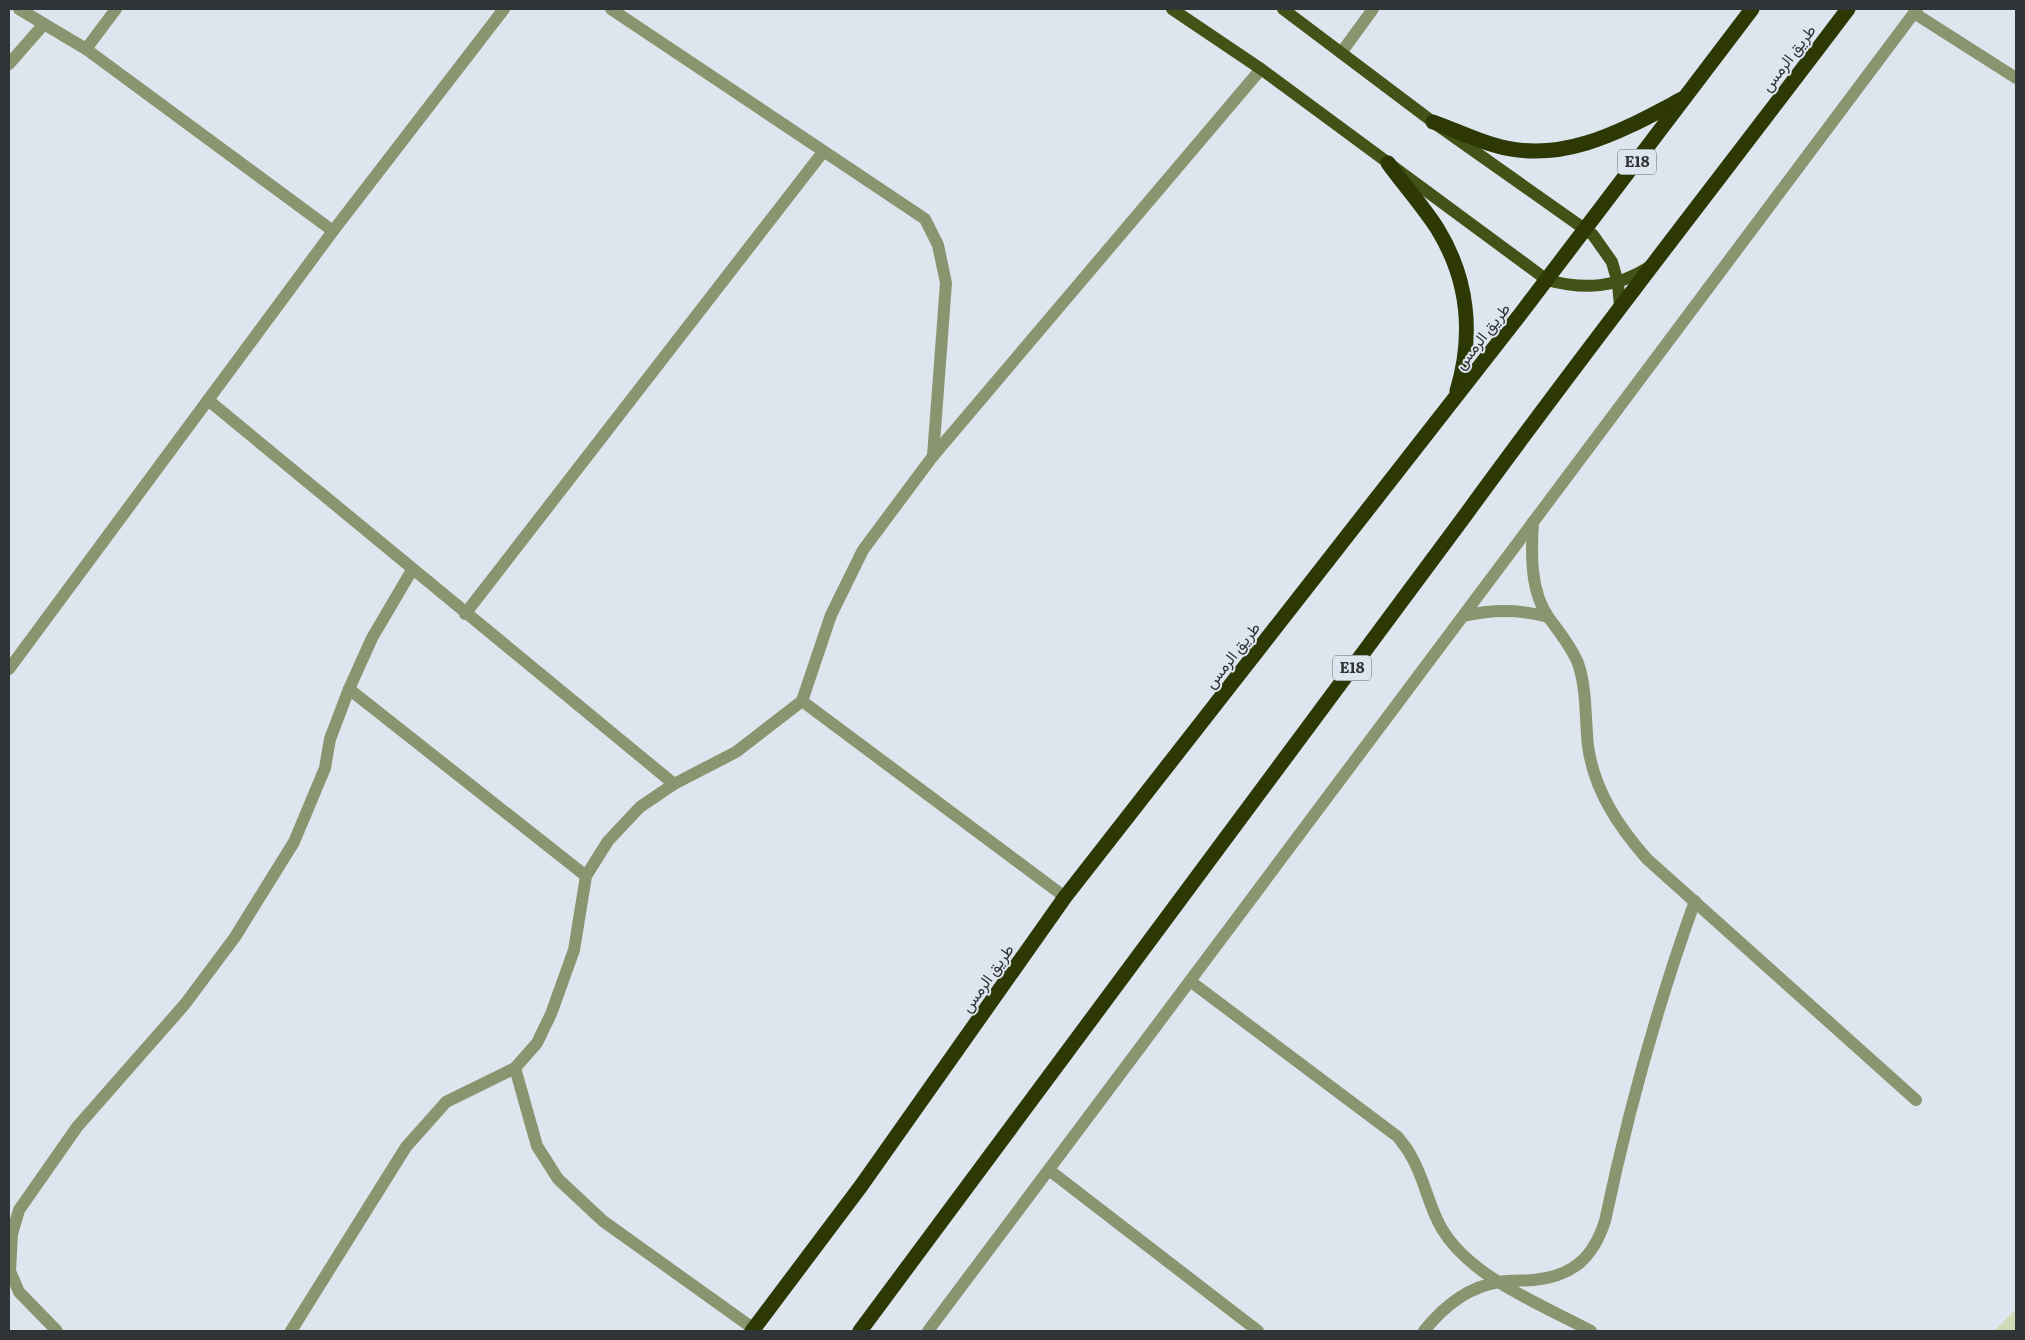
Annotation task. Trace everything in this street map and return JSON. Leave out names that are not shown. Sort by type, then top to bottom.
[{"type":"highway","name":"طريق الرمس","points":[[753,1330],[861,1186],[1066,897],[1586,230],[1752,9]]},
{"type":"highway","name":"طريق الرمس","points":[[860,1331],[1456,529],[1563,381],[1656,263],[1848,9]]},
{"type":"highway","points":[[1433,122],[1495,145],[1529,151],[1566,150],[1601,140],[1689,95]]},
{"type":"highway","points":[[1388,163],[1436,226],[1450,252],[1461,280],[1468,340],[1464,369],[1455,398]]},
{"type":"main road","points":[[1172,9],[1261,68],[1547,280],[1580,287],[1618,283],[1637,275],[1656,263]]},
{"type":"main road","points":[[1283,9],[1433,122],[1586,230],[1603,248],[1612,262],[1618,283],[1620,307]]},
{"type":"street","points":[[19,9],[86,49],[333,231]]},
{"type":"street","points":[[86,49],[116,9]]},
{"type":"street","points":[[9,669],[333,231],[504,9]]},
{"type":"street","points":[[611,9],[925,219],[938,245],[946,283],[934,456]]},
{"type":"street","points":[[1341,53],[1373,9]]},
{"type":"street","points":[[928,1331],[1916,11],[2016,78]]},
{"type":"street","points":[[9,64],[44,24]]},
{"type":"street","points":[[290,1331],[406,1147],[446,1102],[514,1068],[537,1043],[551,1014],[574,950],[586,876],[608,841],[640,807],[674,784],[736,752],[802,701],[830,615],[863,550],[934,456],[1261,68]]},
{"type":"street","points":[[465,614],[823,152]]},
{"type":"street","points":[[208,400],[465,614],[674,784]]},
{"type":"street","points":[[1533,522],[1533,571],[1539,594],[1548,617],[1565,638],[1577,662],[1585,688],[1588,747],[1596,778],[1609,808],[1626,835],[1647,859],[1916,1100]]},
{"type":"street","points":[[57,1331],[19,1292],[10,1271],[12,1234],[19,1210],[78,1127],[185,1004],[235,937],[294,842],[325,768],[333,731],[349,689],[372,638],[412,570]]},
{"type":"street","points":[[1464,616],[1484,611],[1506,610],[1527,611],[1548,617]]},
{"type":"street","points":[[349,689],[586,876]]},
{"type":"street","points":[[802,701],[1066,897]]},
{"type":"street","points":[[1424,1331],[1438,1313],[1466,1293],[1499,1282],[1553,1277],[1577,1265],[1587,1256],[1599,1240],[1606,1221],[1634,1091],[1652,1028],[1695,901]]},
{"type":"street","points":[[1190,981],[1398,1137],[1412,1156],[1433,1213],[1443,1232],[1477,1268],[1499,1282],[1591,1331]]},
{"type":"street","points":[[514,1068],[537,1146],[558,1180],[603,1221],[753,1330]]},
{"type":"street","points":[[1048,1170],[1258,1331]]},
{"type":"green space","points":[[2016,1309],[2016,1331],[1994,1331]]}]
